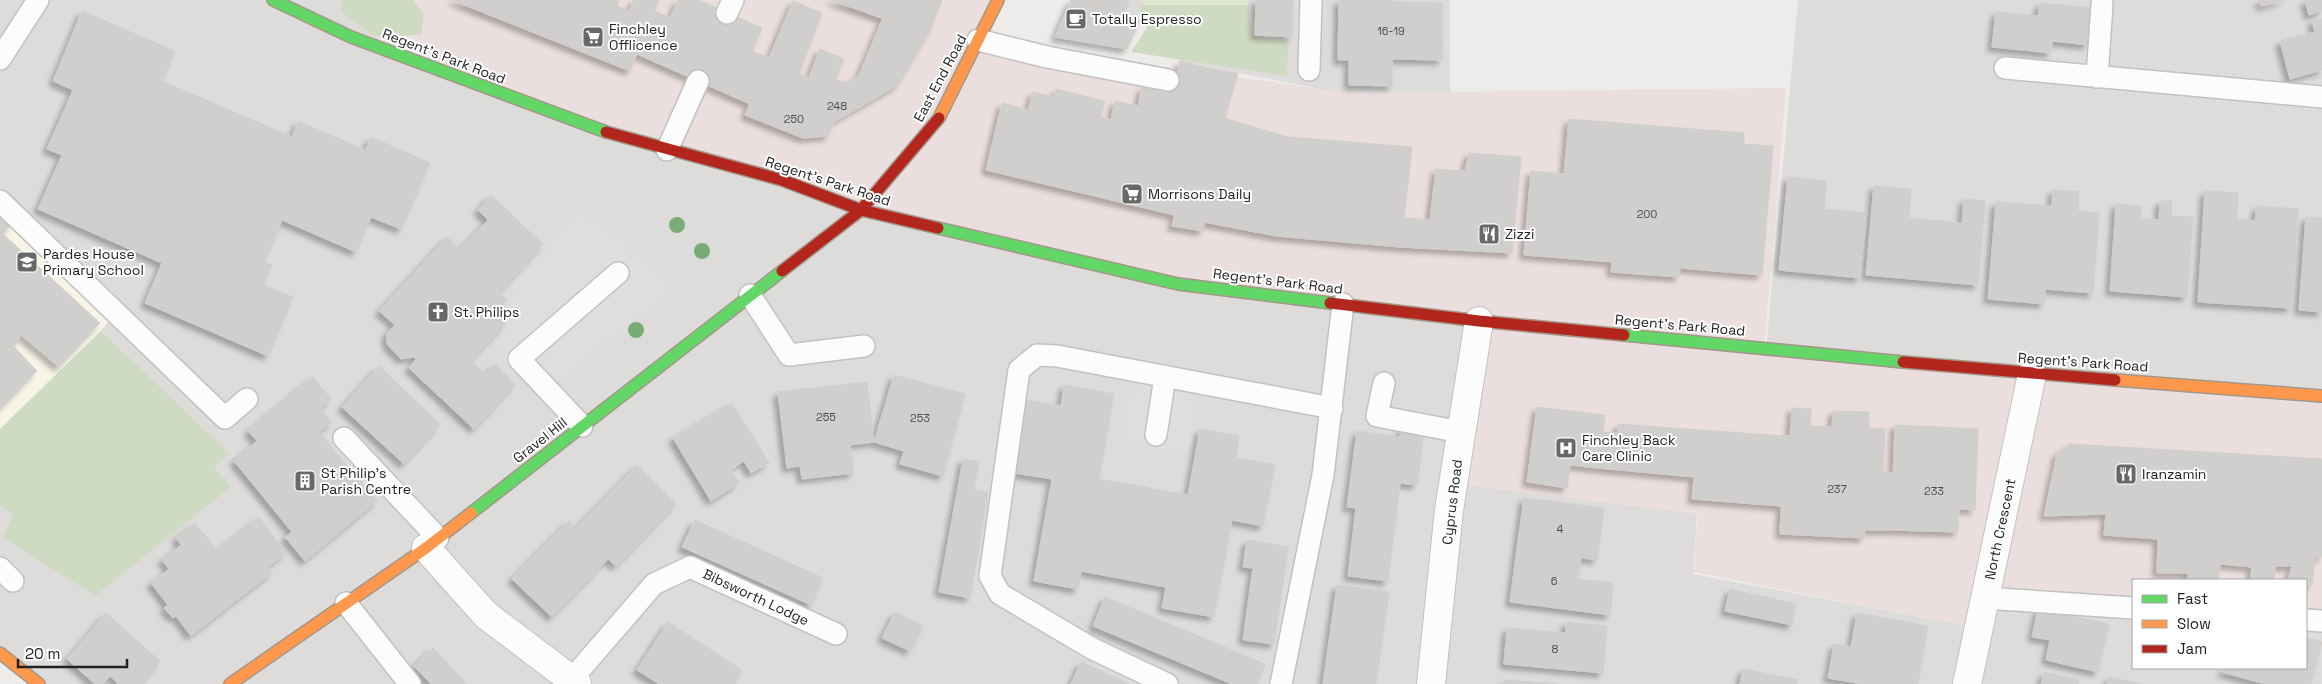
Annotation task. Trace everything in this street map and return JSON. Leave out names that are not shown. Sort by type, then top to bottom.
[{"type":"main road","name":"Regent's Park Road","points":[[273,0],[360,41],[579,124],[667,150],[782,180],[861,210],[1178,284],[1479,321],[2032,374],[2322,396]]},
{"type":"main road","name":"East End Road","points":[[861,210],[936,124],[998,0]]},
{"type":"main road","name":"Gravel Hill","points":[[230,684],[432,543],[861,210]]},
{"type":"main road","points":[[0,653],[39,684]]},
{"type":"main road","points":[[260,677],[270,657]]},
{"type":"street","name":"Cyprus Road","points":[[1431,684],[1450,510],[1479,321]]},
{"type":"street","name":"North Crescent","points":[[1967,684],[2032,374]]},
{"type":"street","points":[[432,543],[486,615],[574,682]]},
{"type":"lane","points":[[0,59],[38,0]]},
{"type":"lane","points":[[1309,70],[1311,0]]},
{"type":"lane","points":[[2097,76],[2102,4]]},
{"type":"lane","points":[[978,40],[1047,57],[1168,80]]},
{"type":"lane","points":[[2005,68],[2322,98]]},
{"type":"lane","points":[[667,150],[698,81]]},
{"type":"lane","points":[[0,201],[225,418],[246,399]]},
{"type":"lane","points":[[582,426],[519,359],[618,273]]},
{"type":"lane","points":[[750,295],[789,355],[864,346]]},
{"type":"lane","points":[[1281,684],[1323,476],[1343,304]]},
{"type":"lane","points":[[1167,684],[1093,650],[1000,594],[990,576],[1019,370],[1037,355],[1057,356],[1332,408]]},
{"type":"lane","points":[[1156,436],[1165,377]]},
{"type":"lane","points":[[1384,383],[1377,416],[1461,432]]},
{"type":"lane","points":[[344,438],[432,543]]},
{"type":"lane","name":"Bibsworth Lodge","points":[[574,682],[654,584],[690,567],[836,634]]},
{"type":"lane","points":[[1985,598],[2132,608]]},
{"type":"lane","points":[[346,603],[410,684]]},
{"type":"lane","points":[[2307,620],[2322,621]]},
{"type":"shaded area","points":[[0,0],[410,0],[1478,321],[1697,513],[1693,574],[1985,629],[1989,609],[2132,615],[2132,669],[2307,669],[2307,626],[2322,627],[2322,684],[39,684],[0,652],[0,429],[101,331],[110,319],[0,206]]},
{"type":"shaded area","points":[[410,0],[998,0],[982,33],[1161,66],[1347,93],[1786,88],[1764,349],[2322,396],[2322,627],[2307,626],[2307,579],[2132,579],[2132,615],[1990,608],[1987,630],[1693,572],[1698,514],[1455,484],[1478,324],[1176,284],[861,210],[391,51]]},
{"type":"shaded area","points":[[1087,0],[1450,0],[1450,93],[1344,94],[1180,61],[1140,21]]},
{"type":"shaded area","points":[[1798,0],[2322,0],[2322,396],[1766,350]]},
{"type":"shaded area","name":"Pardes House Primary School","points":[[0,206],[110,319],[101,331],[0,429]]},
{"type":"shaded area","points":[[581,213],[674,285],[540,396],[494,345],[513,321],[505,311],[518,296],[510,290]]},
{"type":"shaded area","points":[[1132,382],[1198,393],[1188,453],[1122,442]]},
{"type":"green space","points":[[341,0],[413,0],[424,14],[421,35],[374,36],[342,12]]},
{"type":"green space","points":[[1145,0],[1248,0],[1248,5],[1142,5]]},
{"type":"green space","points":[[1142,5],[1248,5],[1252,36],[1288,42],[1287,76],[1131,52],[1147,28],[1139,13]]},
{"type":"green space","points":[[101,331],[229,453],[214,467],[231,487],[95,596],[3,537],[13,515],[0,505],[0,429]]},
{"type":"building","points":[[452,0],[619,0],[617,6],[629,11],[634,0],[659,0],[630,71]]},
{"type":"building","points":[[678,0],[699,0],[762,28],[752,51],[770,59],[750,104],[637,54],[654,11],[670,18]]},
{"type":"building","points":[[831,0],[942,0],[928,35]]},
{"type":"building","points":[[1071,0],[1086,0],[1140,21],[1127,49],[1055,37]]},
{"type":"building","points":[[1086,0],[1129,0],[1124,15]]},
{"type":"building","points":[[1256,0],[1293,0],[1292,37],[1255,35]]},
{"type":"building","points":[[1339,0],[1393,0],[1393,2],[1443,3],[1442,60],[1392,59],[1392,86],[1349,85],[1349,60],[1338,60]]},
{"type":"building","points":[[2259,0],[2285,0],[2261,6]]},
{"type":"building","points":[[2305,0],[2322,0],[2322,11],[2309,15]]},
{"type":"building","points":[[793,1],[822,13],[799,74],[809,77],[820,49],[844,59],[835,79],[846,83],[859,75],[883,18],[928,35],[898,85],[834,122],[828,136],[803,138],[745,115]]},
{"type":"building","points":[[2040,3],[2092,8],[2088,45],[2052,41],[2051,53],[1992,47],[1996,12],[2038,16]]},
{"type":"building","points":[[82,11],[175,51],[162,81],[292,137],[298,121],[365,150],[371,137],[430,163],[401,229],[371,217],[356,252],[282,220],[264,262],[272,265],[263,285],[293,297],[268,356],[145,303],[162,263],[38,209],[62,155],[47,149],[73,90],[53,81]]},
{"type":"building","points":[[2322,19],[2322,70],[2290,79],[2280,41],[2315,32],[2312,21]]},
{"type":"building","points":[[1180,61],[1209,68],[1174,215],[986,170],[1002,103],[1028,110],[1033,92],[1054,97],[1056,89],[1105,101],[1101,117],[1111,120],[1115,101],[1138,106],[1142,87],[1172,94]]},
{"type":"building","points":[[1209,68],[1238,73],[1214,154],[1203,231],[1172,226]]},
{"type":"building","points":[[1224,118],[1288,137],[1276,236],[1204,222],[1214,154]]},
{"type":"building","points":[[1569,119],[1744,133],[1744,144],[1773,146],[1762,275],[1680,268],[1679,277],[1611,272],[1612,262],[1524,255],[1531,171],[1564,174]]},
{"type":"building","points":[[1288,137],[1412,147],[1404,218],[1430,220],[1436,169],[1465,171],[1469,153],[1521,157],[1512,253],[1400,247],[1276,236]]},
{"type":"building","points":[[1788,177],[1826,181],[1824,209],[1866,213],[1860,278],[1779,270]]},
{"type":"building","points":[[1874,186],[1911,189],[1909,218],[1962,223],[1964,199],[1985,201],[1978,285],[1866,275]]},
{"type":"building","points":[[2053,190],[2079,192],[2078,211],[2099,213],[2093,293],[2045,289]]},
{"type":"building","points":[[2205,191],[2238,193],[2237,219],[2255,221],[2257,206],[2298,209],[2291,308],[2198,302]]},
{"type":"building","name":"St. Philips","points":[[491,195],[543,244],[499,293],[507,300],[495,312],[506,322],[471,361],[485,374],[495,364],[515,384],[474,429],[409,368],[416,359],[414,357],[401,359],[387,344],[387,333],[395,325],[379,311],[447,237],[460,249],[488,220],[478,210]]},
{"type":"building","points":[[2160,201],[2172,201],[2171,216],[2193,217],[2187,297],[2110,291],[2116,204],[2141,206],[2141,218],[2159,220]]},
{"type":"building","points":[[1996,202],[2052,206],[2044,304],[1988,299]]},
{"type":"building","name":"Pardes House Primary School","points":[[0,214],[12,223],[3,234],[100,323],[59,367],[21,335],[14,347],[37,371],[0,409]]},
{"type":"building","points":[[2306,217],[2322,218],[2322,312],[2299,310]]},
{"type":"building","points":[[379,366],[440,424],[404,464],[342,407]]},
{"type":"building","points":[[894,375],[965,394],[943,476],[900,464],[904,451],[874,442]]},
{"type":"building","name":"St Philip's Parish Centre","points":[[313,377],[331,399],[320,408],[332,422],[319,432],[377,501],[305,561],[285,537],[292,532],[234,461],[257,441],[248,431]]},
{"type":"building","points":[[867,382],[874,442],[850,445],[854,473],[802,479],[800,466],[787,468],[778,392]]},
{"type":"building","points":[[1064,385],[1114,394],[1099,479],[1188,495],[1200,429],[1239,436],[1236,458],[1275,465],[1263,526],[1232,520],[1214,617],[1162,608],[1166,587],[1081,571],[1078,589],[1034,581],[1052,479],[1014,473],[1027,400],[1061,406]]},
{"type":"building","points":[[732,403],[769,463],[751,473],[744,461],[731,470],[739,483],[711,501],[673,438]]},
{"type":"building","name":"Finchley Back Care Clinic","points":[[1537,407],[1605,415],[1598,468],[1570,465],[1567,488],[1527,482]]},
{"type":"building","points":[[1792,408],[1811,409],[1810,426],[1832,427],[1833,411],[1869,412],[1869,428],[1885,429],[1883,472],[1893,473],[1891,530],[1865,530],[1864,538],[1780,534],[1784,436],[1790,436]]},
{"type":"building","points":[[1618,424],[1784,436],[1781,506],[1692,499],[1694,477],[1598,468],[1603,432],[1618,433]]},
{"type":"building","points":[[1895,425],[1978,429],[1975,510],[1959,509],[1958,532],[1891,530]]},
{"type":"building","points":[[1401,428],[1424,431],[1417,485],[1400,483],[1388,581],[1348,576],[1356,508],[1347,507],[1357,431],[1400,437]]},
{"type":"building","points":[[2070,444],[2322,459],[2322,557],[2315,557],[2312,585],[2307,585],[2307,579],[2288,579],[2292,566],[2275,566],[2274,579],[2250,579],[2252,567],[2220,564],[2218,579],[2188,579],[2188,573],[2157,573],[2158,539],[2104,535],[2106,514],[2044,516],[2057,454]]},
{"type":"building","points":[[963,459],[979,462],[974,489],[958,487]]},
{"type":"building","points":[[637,465],[676,504],[616,566],[608,559],[552,617],[512,579],[569,521],[576,528]]},
{"type":"building","points":[[958,487],[988,492],[970,598],[939,592]]},
{"type":"building","points":[[1524,498],[1604,508],[1597,560],[1517,549]]},
{"type":"building","points":[[259,517],[286,553],[268,567],[241,532]]},
{"type":"building","points":[[695,520],[823,578],[811,605],[682,547]]},
{"type":"building","points":[[195,523],[217,550],[241,532],[272,573],[229,606],[176,538]]},
{"type":"building","points":[[1247,540],[1288,547],[1274,644],[1243,640],[1253,568],[1243,567]]},
{"type":"building","points":[[181,545],[229,606],[191,636],[176,616],[173,618],[164,608],[168,605],[151,583],[169,569],[162,560]]},
{"type":"building","points":[[1517,549],[1581,558],[1578,579],[1613,583],[1610,615],[1510,602]]},
{"type":"building","points":[[1337,585],[1389,592],[1376,684],[1323,684]]},
{"type":"building","points":[[1730,589],[1796,604],[1792,625],[1725,611]]},
{"type":"building","points":[[1105,597],[1265,664],[1257,684],[1232,684],[1093,626]]},
{"type":"building","points":[[2038,609],[2109,624],[2098,672],[2046,660],[2050,640],[2032,637]]},
{"type":"building","points":[[895,612],[923,626],[910,651],[882,638]]},
{"type":"building","points":[[106,613],[160,661],[140,684],[118,684],[110,676],[103,684],[95,684],[67,659]]},
{"type":"building","points":[[1857,613],[1928,626],[1918,684],[1863,684],[1828,678],[1834,644],[1851,647]]},
{"type":"building","points":[[668,622],[742,670],[733,684],[659,684],[637,670]]},
{"type":"building","points":[[1566,622],[1607,626],[1603,673],[1504,664],[1507,628],[1566,633]]},
{"type":"building","points":[[2307,638],[2322,642],[2311,684],[2265,684],[2222,672],[2224,669],[2307,669]]},
{"type":"building","points":[[433,648],[467,684],[431,684],[414,666]]},
{"type":"building","points":[[1081,662],[1129,684],[1071,684]]},
{"type":"building","points":[[1743,669],[1798,680],[1797,684],[1740,684]]},
{"type":"building","points":[[2044,672],[2079,680],[2078,684],[2041,684]]},
{"type":"building","points":[[2109,677],[2141,684],[2107,684]]},
{"type":"building","points":[[1505,680],[1558,684],[1504,684]]},
{"type":"traffic: fast","points":[[273,0],[351,37],[606,132]]},
{"type":"traffic: fast","points":[[938,228],[1178,284],[1330,303]]},
{"type":"traffic: fast","points":[[471,513],[782,271]]},
{"type":"traffic: fast","points":[[1624,335],[1903,362]]},
{"type":"traffic: slow","points":[[939,118],[998,0]]},
{"type":"traffic: slow","points":[[2115,380],[2322,396]]},
{"type":"traffic: slow","points":[[230,684],[426,548],[471,513]]},
{"type":"traffic: slow","points":[[0,653],[39,684]]},
{"type":"traffic: jam","points":[[782,271],[861,210],[939,118]]},
{"type":"traffic: jam","points":[[606,132],[782,180],[861,210],[938,228]]},
{"type":"traffic: jam","points":[[1330,303],[1479,321],[1624,335]]},
{"type":"traffic: jam","points":[[1903,362],[2115,380]]},
{"type":"place","name":"Totally Espresso","points":[[1076,19]]},
{"type":"place","name":"Finchley Offlicence","points":[[593,37]]},
{"type":"place","name":"Morrisons Daily","points":[[1132,194]]},
{"type":"place","name":"Zizzi","points":[[1489,234]]},
{"type":"place","name":"Pardes House Primary School","points":[[27,262]]},
{"type":"place","name":"St. Philips","points":[[438,312]]},
{"type":"place","name":"Finchley Back Care Clinic","points":[[1566,448]]},
{"type":"place","name":"Iranzamin","points":[[2126,474]]},
{"type":"place","name":"St Philip's Parish Centre","points":[[305,481]]}]
